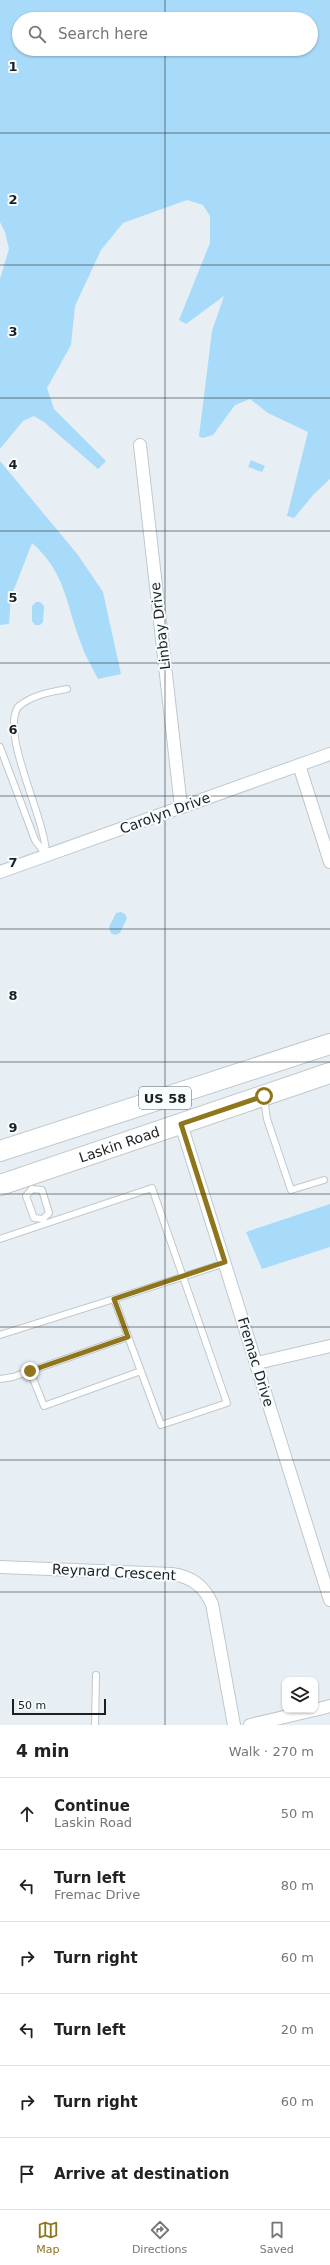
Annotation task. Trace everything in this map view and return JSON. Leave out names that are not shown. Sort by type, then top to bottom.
[{"type":"main road","name":"US 58","points":[[8,1148],[330,1044]]},
{"type":"main road","name":"Laskin Road","points":[[0,1185],[30,1183],[181,1124],[330,1073]]},
{"type":"main road","points":[[8,1148],[30,1183]]},
{"type":"street","name":"Linbay Drive","points":[[140,445],[181,807]]},
{"type":"street","name":"Carolyn Drive","points":[[0,872],[330,754]]},
{"type":"street","points":[[299,765],[330,862]]},
{"type":"street","name":"Fremac Drive","points":[[181,1124],[330,1600]]},
{"type":"street","points":[[257,1363],[330,1346]]},
{"type":"street","name":"Reynard Crescent","points":[[0,1567],[172,1574],[193,1580],[208,1594],[212,1604],[234,1725]]},
{"type":"street","points":[[318,1709],[330,1706]]},
{"type":"street","points":[[250,1725],[301,1713]]},
{"type":"lane","points":[[46,855],[44,838],[16,763],[9,738],[9,727],[12,716],[18,707],[30,699],[40,694],[67,689]]},
{"type":"lane","points":[[0,747],[35,840],[46,855]]},
{"type":"lane","points":[[264,1096],[267,1119],[291,1190],[324,1180]]},
{"type":"lane","points":[[30,1183],[42,1190],[49,1212],[44,1222],[34,1218],[26,1196],[30,1183]]},
{"type":"lane","points":[[0,1239],[44,1222],[152,1188],[227,1404],[161,1425],[114,1299]]},
{"type":"lane","points":[[0,1335],[225,1262]]},
{"type":"lane","points":[[0,1379],[30,1371],[128,1337]]},
{"type":"lane","points":[[30,1371],[44,1406],[141,1371]]},
{"type":"lane","points":[[95,1725],[96,1675]]},
{"type":"water","points":[[0,0],[330,0],[330,479],[314,494],[294,518],[287,516],[308,432],[268,413],[250,399],[235,405],[213,435],[202,438],[199,436],[212,331],[224,296],[186,324],[179,320],[210,243],[210,216],[203,205],[187,200],[123,223],[101,250],[75,306],[71,345],[47,388],[54,409],[106,461],[98,469],[44,422],[34,416],[23,421],[0,449],[0,279],[9,249],[5,232],[0,222]]},
{"type":"water","points":[[251,460],[265,466],[262,472],[248,467]]},
{"type":"water","points":[[0,461],[78,555],[103,592],[121,674],[98,679],[84,650],[59,579],[44,555],[32,543],[11,597],[9,624],[0,625]]},
{"type":"water","points":[[36,602],[40,602],[44,606],[43,622],[40,625],[35,625],[32,621],[32,606]]},
{"type":"water","points":[[121,912],[125,914],[127,918],[120,933],[115,935],[111,933],[109,927],[116,913]]},
{"type":"water","points":[[330,1204],[330,1247],[262,1269],[246,1232]]},
{"type":"route","points":[[30,1371],[128,1337],[114,1299],[182,1275],[225,1262],[181,1124],[264,1096]]}]
